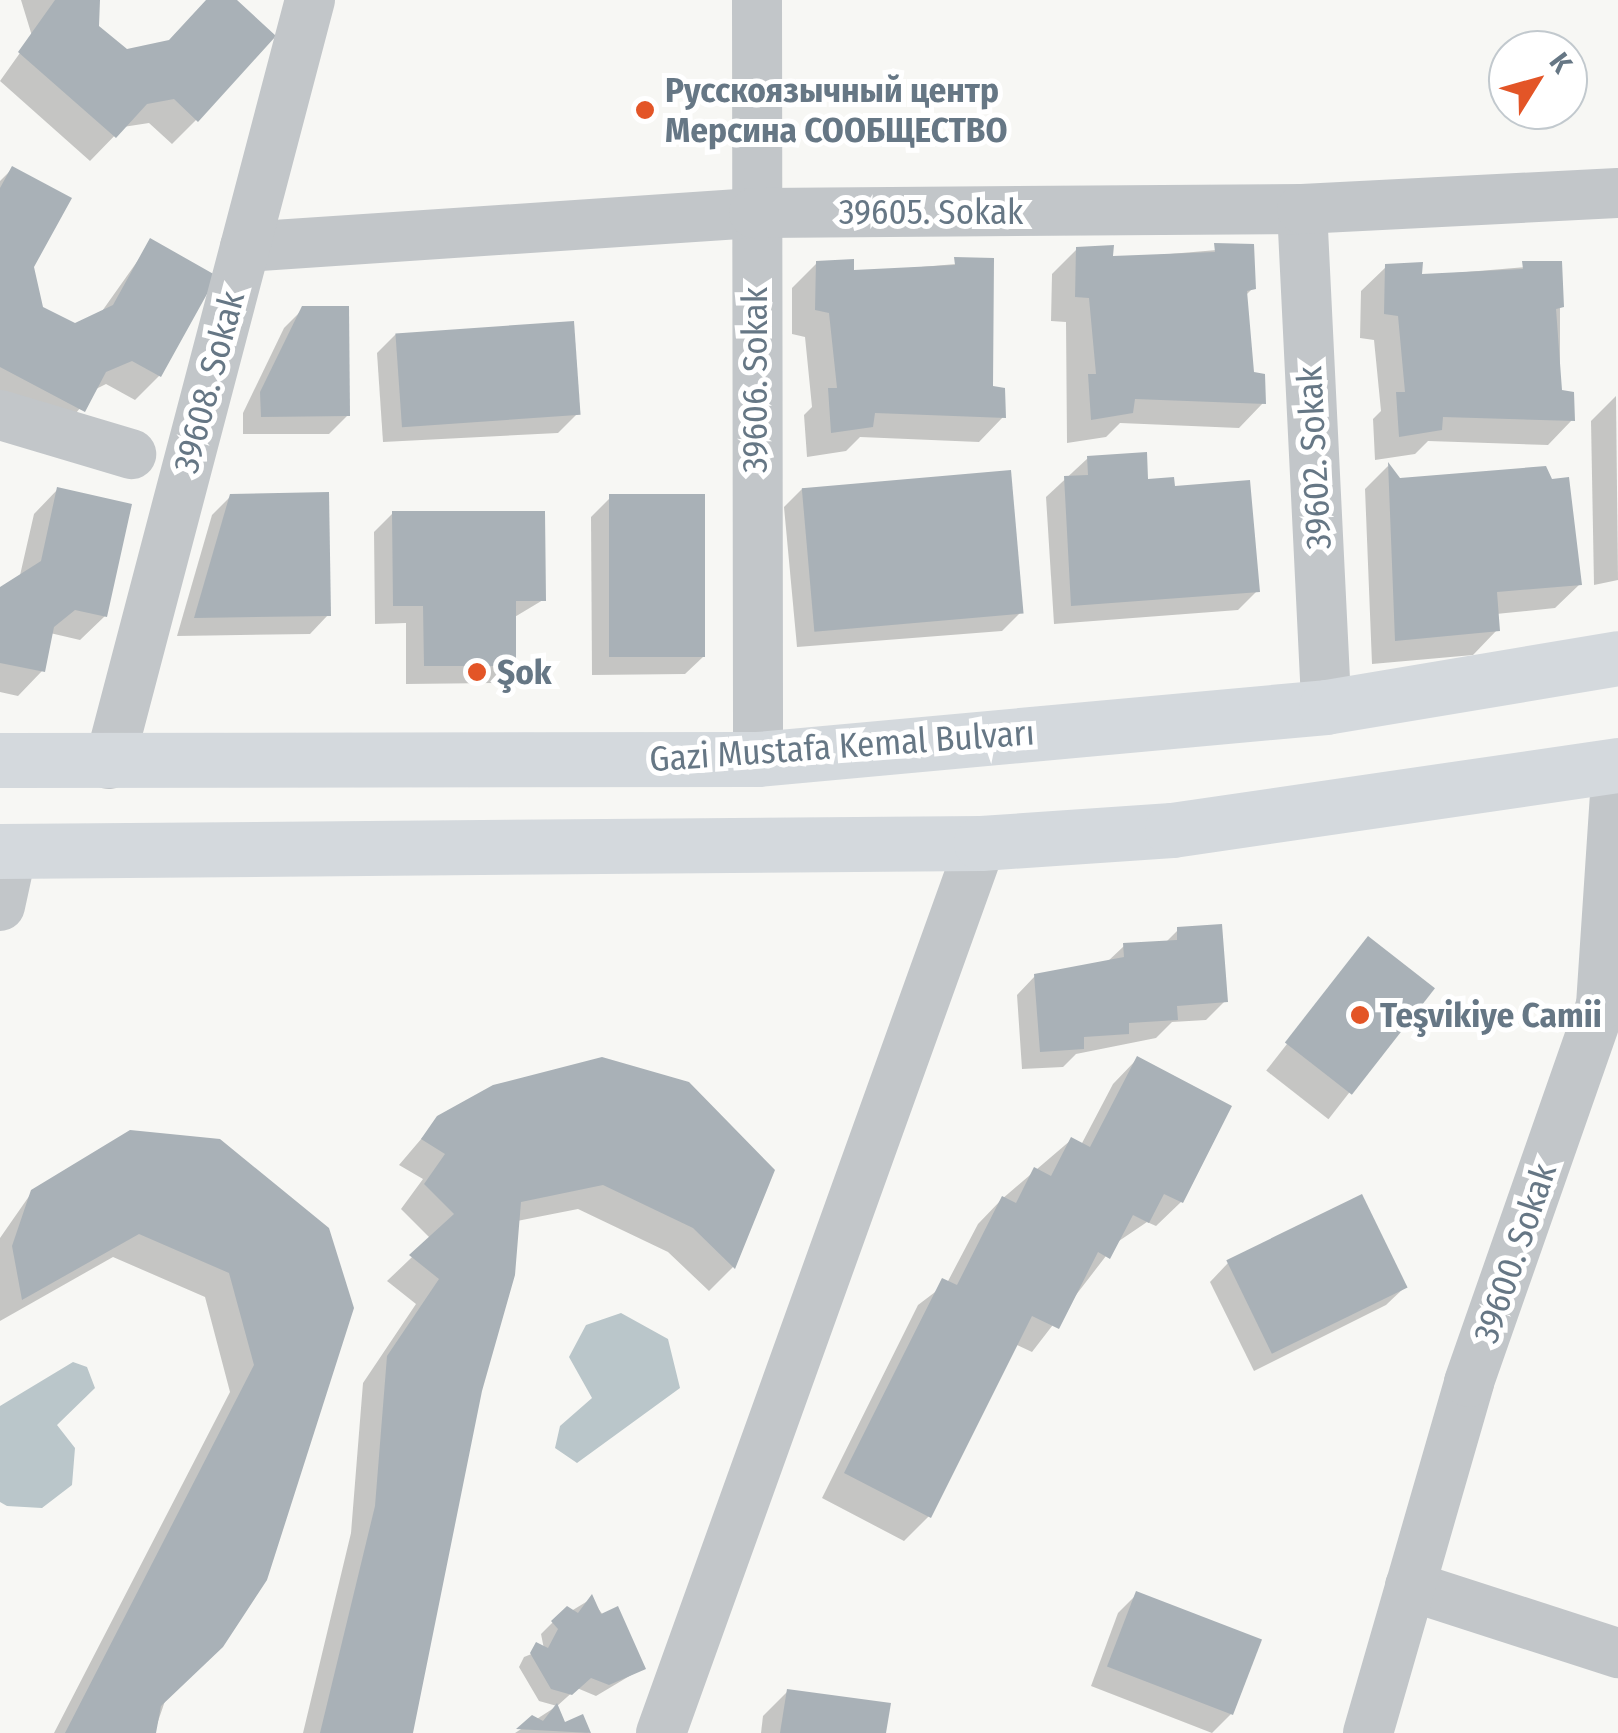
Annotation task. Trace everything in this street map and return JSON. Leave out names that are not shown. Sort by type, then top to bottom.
[{"type":"highway","name":"Gazi Mustafa Kemal Bulvarı","points":[[0,760],[108,764],[758,759],[1326,707],[1618,658]]},
{"type":"highway","points":[[6,851],[981,843],[1172,830],[1618,765]]},
{"type":"street","name":"39608. Sokak","points":[[108,764],[310,0]]},
{"type":"street","name":"39606. Sokak","points":[[758,0],[754,214],[758,759]]},
{"type":"street","name":"39605. Sokak","points":[[245,247],[754,214],[1302,209],[1618,193]]},
{"type":"street","name":"39602. Sokak","points":[[1302,209],[1326,707]]},
{"type":"street","points":[[0,415],[131,454]]},
{"type":"street","name":"39600. Sokak","points":[[1368,1733],[1469,1382],[1601,1006],[1618,765]]},
{"type":"street","points":[[660,1733],[981,843]]},
{"type":"street","points":[[0,906],[6,851]]},
{"type":"street","points":[[1410,1586],[1618,1653]]},
{"type":"shaded area","points":[[621,1313],[668,1339],[680,1388],[577,1463],[555,1448],[560,1426],[592,1398],[569,1357],[586,1325]]},
{"type":"shaded area","points":[[73,1362],[87,1367],[95,1388],[57,1425],[75,1448],[72,1485],[42,1508],[7,1506],[0,1502],[0,1406]]},
{"type":"building","points":[[55,0],[100,0],[99,26],[127,49],[169,40],[206,0],[237,0],[276,36],[198,122],[174,99],[147,104],[116,138],[18,52]]},
{"type":"building","points":[[12,166],[72,198],[34,267],[43,307],[75,323],[113,305],[150,238],[217,276],[161,377],[132,361],[106,372],[85,412],[0,367],[0,188]]},
{"type":"building","points":[[1214,243],[1254,244],[1256,289],[1247,291],[1254,372],[1265,374],[1266,404],[1135,399],[1133,413],[1091,420],[1088,374],[1096,374],[1089,298],[1075,297],[1076,247],[1114,245],[1113,256],[1215,252]]},
{"type":"building","points":[[954,257],[994,258],[993,386],[1005,388],[1006,418],[875,413],[873,427],[831,433],[828,388],[837,388],[829,313],[815,310],[816,261],[854,259],[854,270],[955,265]]},
{"type":"building","points":[[1522,261],[1562,261],[1564,307],[1556,309],[1562,390],[1574,392],[1575,421],[1443,417],[1442,430],[1399,437],[1396,392],[1405,392],[1398,316],[1384,314],[1385,264],[1423,262],[1422,274],[1523,269]]},
{"type":"building","points":[[302,306],[349,306],[350,416],[261,417],[260,392]]},
{"type":"building","points":[[574,321],[581,415],[402,427],[395,333]]},
{"type":"building","points":[[1147,452],[1148,479],[1174,477],[1175,486],[1250,480],[1260,592],[1071,606],[1064,476],[1088,475],[1087,456]]},
{"type":"building","points":[[1388,462],[1400,478],[1546,466],[1552,479],[1569,477],[1582,585],[1497,592],[1500,631],[1395,641]]},
{"type":"building","points":[[1011,470],[1024,613],[814,632],[802,488]]},
{"type":"building","points":[[57,487],[132,504],[107,617],[75,610],[54,627],[45,672],[0,663],[0,587],[41,561]]},
{"type":"building","points":[[329,492],[331,616],[194,618],[230,494]]},
{"type":"building","points":[[609,494],[705,494],[705,657],[609,657]]},
{"type":"building","points":[[392,511],[545,511],[546,601],[516,601],[516,666],[424,666],[423,606],[393,606]]},
{"type":"building","points":[[1222,924],[1228,1002],[1177,1006],[1178,1020],[1129,1023],[1129,1034],[1084,1037],[1084,1049],[1040,1052],[1034,974],[1124,957],[1123,943],[1177,940],[1177,927]]},
{"type":"building","name":"Teşvikiye Camii","points":[[1368,936],[1435,988],[1352,1095],[1285,1042]]},
{"type":"building","points":[[1137,1056],[1232,1106],[1183,1203],[1164,1194],[1149,1223],[1133,1215],[1110,1259],[1098,1252],[1059,1329],[1032,1316],[931,1518],[844,1473],[942,1278],[957,1285],[1002,1196],[1016,1203],[1034,1167],[1051,1176],[1071,1137],[1090,1147]]},
{"type":"building","points":[[602,1057],[689,1082],[775,1170],[735,1269],[693,1228],[603,1185],[521,1202],[515,1275],[482,1391],[413,1733],[320,1733],[375,1506],[387,1356],[439,1279],[409,1255],[454,1214],[424,1184],[445,1154],[421,1139],[437,1116],[493,1085]]},
{"type":"building","points":[[130,1130],[220,1139],[329,1228],[354,1308],[267,1580],[223,1647],[161,1706],[156,1733],[65,1733],[254,1365],[229,1273],[139,1234],[22,1300],[12,1246],[31,1190]]},
{"type":"building","points":[[1362,1194],[1408,1287],[1272,1354],[1226,1260]]},
{"type":"building","points":[[1136,1591],[1262,1639],[1233,1715],[1107,1667]]},
{"type":"building","points":[[592,1594],[601,1614],[618,1606],[646,1669],[609,1685],[591,1678],[572,1695],[551,1689],[530,1653],[536,1642],[548,1648],[558,1629],[551,1621],[567,1606],[578,1613]]},
{"type":"building","points":[[787,1689],[891,1703],[886,1733],[780,1733]]},
{"type":"building","points":[[557,1703],[565,1722],[583,1714],[591,1733],[516,1729],[532,1715],[543,1721]]},
{"type":"place","name":"Русскоязычный центр Мерсина СООБЩЕСТВО","points":[[645,110]]},
{"type":"place","name":"Şok","points":[[477,672]]},
{"type":"place","name":"Teşvikiye Camii","points":[[1360,1015]]}]
